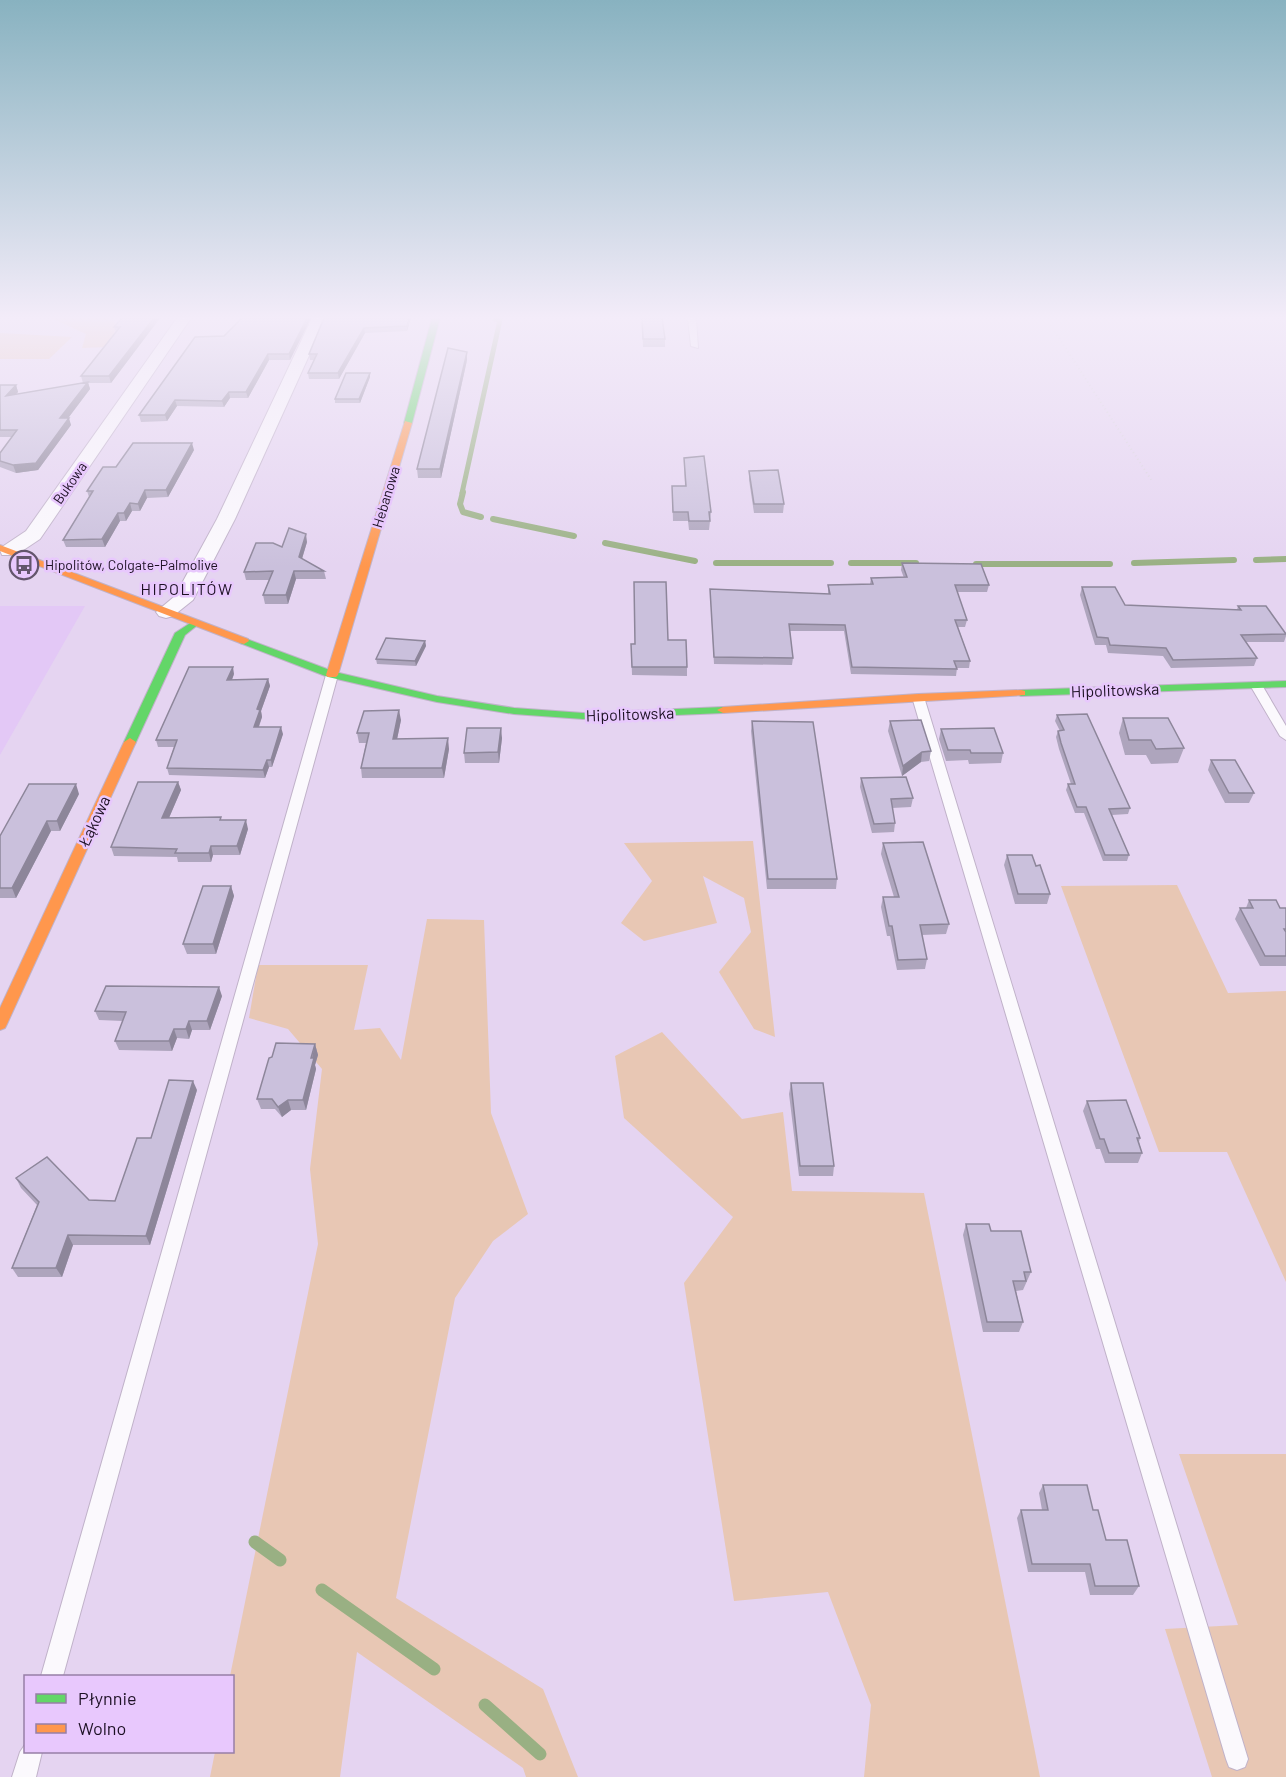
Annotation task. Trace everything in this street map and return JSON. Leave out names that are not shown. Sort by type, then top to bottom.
[{"type":"street","name":"Bukowa","points":[[5,549],[33,535],[126,401]]},
{"type":"street","points":[[166,612],[183,600],[226,519],[281,401]]},
{"type":"street","name":"Hebanowa","points":[[332,675],[414,401]]},
{"type":"street","name":"Hipolitowska","points":[[5,549],[332,675],[437,699],[514,711],[583,716],[680,713],[918,697],[1286,684]]},
{"type":"street","name":"Łąkowa","points":[[0,1024],[180,633],[195,623]]},
{"type":"lane","points":[[53,1675],[332,675]]},
{"type":"lane","points":[[1256,685],[1286,736]]},
{"type":"lane","points":[[918,697],[1237,1760]]},
{"type":"lane","points":[[24,1777],[31,1753]]},
{"type":"path","points":[[1100,401],[1152,481]]},
{"type":"shaded area","points":[[0,606],[85,606],[0,755]]},
{"type":"shaded area","points":[[753,841],[775,1037],[754,1029],[719,972],[751,932],[744,898],[703,876],[717,923],[644,941],[621,923],[652,881],[624,843]]},
{"type":"shaded area","points":[[1177,885],[1228,993],[1286,991],[1286,1282],[1227,1152],[1159,1152],[1061,886]]},
{"type":"shaded area","points":[[427,919],[484,920],[491,1113],[528,1214],[493,1241],[455,1298],[396,1598],[543,1689],[578,1777],[526,1777],[523,1768],[357,1652],[340,1777],[210,1777],[215,1753],[234,1753],[234,1675],[230,1675],[318,1244],[310,1169],[322,1069],[288,1029],[249,1018],[258,965],[368,965],[354,1030],[380,1028],[401,1060]]},
{"type":"shaded area","points":[[662,1032],[742,1119],[783,1112],[792,1191],[924,1193],[1040,1777],[864,1777],[871,1705],[828,1592],[734,1601],[684,1283],[733,1217],[624,1118],[615,1056]]},
{"type":"shaded area","points":[[1179,1454],[1286,1454],[1286,1777],[1212,1777],[1165,1629],[1238,1625]]},
{"type":"building","points":[[0,401],[73,401],[60,418],[69,418],[36,463],[13,465],[0,461],[0,453],[17,430],[0,430]]},
{"type":"building","points":[[149,401],[174,401],[165,415],[139,415]]},
{"type":"building","points":[[434,401],[456,401],[440,469],[417,469]]},
{"type":"building","points":[[133,443],[192,443],[166,490],[145,490],[138,504],[130,503],[124,513],[118,513],[102,539],[63,540],[93,491],[87,491],[103,467],[116,467]]},
{"type":"building","points":[[704,456],[711,512],[709,512],[710,521],[689,521],[688,512],[673,512],[672,486],[686,486],[684,458]]},
{"type":"building","points":[[778,470],[784,504],[754,504],[749,471]]},
{"type":"building","points":[[289,528],[306,534],[299,557],[324,571],[294,571],[286,595],[263,595],[273,571],[244,572],[256,543],[273,543],[282,547]]},
{"type":"building","points":[[902,563],[981,564],[989,585],[955,585],[967,620],[955,620],[970,661],[954,661],[957,669],[852,667],[845,625],[789,624],[793,658],[714,657],[710,589],[830,594],[828,585],[873,584],[871,578],[907,577]]},
{"type":"building","points":[[634,582],[666,582],[668,640],[686,640],[687,667],[632,667],[631,644],[635,644]]},
{"type":"building","points":[[1082,587],[1115,587],[1125,605],[1241,610],[1238,606],[1266,606],[1286,634],[1241,635],[1257,658],[1173,660],[1166,648],[1110,645],[1108,638],[1097,637]]},
{"type":"building","points":[[386,638],[425,641],[415,661],[376,659]]},
{"type":"building","points":[[189,667],[233,667],[227,680],[268,679],[257,709],[260,710],[254,727],[281,727],[271,760],[267,760],[263,770],[167,768],[177,740],[156,740]]},
{"type":"building","points":[[399,710],[393,739],[448,738],[442,768],[361,768],[369,733],[357,733],[364,711]]},
{"type":"building","points":[[1087,714],[1130,808],[1109,809],[1129,855],[1105,855],[1086,807],[1077,807],[1068,784],[1075,784],[1061,743],[1058,731],[1064,730],[1057,715]]},
{"type":"building","points":[[1123,718],[1168,718],[1184,748],[1156,749],[1151,740],[1129,740]]},
{"type":"building","points":[[921,720],[931,751],[922,752],[903,766],[890,721]]},
{"type":"building","points":[[752,721],[813,722],[837,879],[768,879]]},
{"type":"building","points":[[467,728],[501,728],[498,752],[464,753]]},
{"type":"building","points":[[994,728],[1003,753],[948,750],[941,729]]},
{"type":"building","points":[[1211,760],[1235,760],[1254,793],[1229,793]]},
{"type":"building","points":[[906,777],[913,798],[891,799],[895,823],[874,824],[861,778]]},
{"type":"building","points":[[138,782],[178,782],[162,818],[221,817],[220,820],[246,820],[237,846],[211,846],[209,853],[175,853],[177,849],[111,847]]},
{"type":"building","points":[[29,784],[76,784],[57,821],[47,821],[12,888],[0,888],[0,836]]},
{"type":"building","points":[[923,842],[949,924],[920,925],[927,959],[898,960],[892,926],[889,926],[883,897],[899,897],[883,843]]},
{"type":"building","points":[[1007,855],[1032,855],[1036,866],[1040,865],[1050,894],[1018,894]]},
{"type":"building","points":[[203,886],[231,886],[213,944],[183,944]]},
{"type":"building","points":[[1249,900],[1276,900],[1280,908],[1286,908],[1286,929],[1284,929],[1286,956],[1265,956],[1240,908],[1253,908]]},
{"type":"building","points":[[106,986],[219,987],[207,1021],[189,1021],[186,1029],[174,1029],[169,1041],[115,1041],[126,1012],[95,1011]]},
{"type":"building","points":[[276,1043],[315,1044],[311,1058],[314,1058],[303,1100],[288,1100],[278,1107],[272,1099],[257,1099],[269,1058],[272,1057]]},
{"type":"building","points":[[169,1080],[193,1081],[146,1236],[68,1235],[56,1268],[12,1268],[39,1202],[16,1178],[47,1157],[89,1200],[115,1201],[137,1138],[151,1138]]},
{"type":"building","points":[[791,1083],[823,1083],[834,1166],[800,1166]]},
{"type":"building","points":[[1126,1100],[1140,1138],[1137,1138],[1142,1153],[1109,1153],[1104,1139],[1100,1139],[1087,1101]]},
{"type":"building","points":[[966,1224],[989,1224],[991,1231],[1021,1231],[1031,1272],[1024,1272],[1026,1281],[1013,1281],[1023,1322],[987,1322]]},
{"type":"building","points":[[1043,1485],[1087,1485],[1093,1510],[1098,1510],[1106,1540],[1127,1540],[1139,1586],[1095,1586],[1090,1564],[1032,1564],[1021,1510],[1048,1510]]},
{"type":"waterway","points":[[462,493],[482,401]]},
{"type":"waterway","points":[[463,492],[460,504],[463,512],[481,517]]},
{"type":"waterway","points":[[493,519],[574,536]]},
{"type":"waterway","points":[[605,543],[695,561]]},
{"type":"waterway","points":[[1256,560],[1286,559]]},
{"type":"waterway","points":[[1134,563],[1234,560]]},
{"type":"waterway","points":[[716,563],[831,563]]},
{"type":"waterway","points":[[851,563],[916,563]]},
{"type":"waterway","points":[[976,564],[1110,564]]},
{"type":"waterway","points":[[255,1542],[280,1560]]},
{"type":"waterway","points":[[322,1590],[434,1669]]},
{"type":"waterway","points":[[485,1705],[540,1754]]},
{"type":"traffic: fast","points":[[408,423],[414,401]]},
{"type":"traffic: fast","points":[[130,742],[180,633],[195,623]]},
{"type":"traffic: fast","points":[[244,641],[332,675],[437,699],[514,711],[583,716],[723,710]]},
{"type":"traffic: fast","points":[[1021,693],[1286,684]]},
{"type":"traffic: slow","points":[[332,675],[408,423]]},
{"type":"traffic: slow","points":[[0,548],[244,641]]},
{"type":"traffic: slow","points":[[723,710],[918,697],[1021,693]]},
{"type":"traffic: slow","points":[[0,1024],[130,742]]},
{"type":"place","name":"Hipolitów, Colgate-Palmolive","points":[[24,565]]},
{"type":"district","name":"HIPOLITÓW","points":[[187,589]]}]
